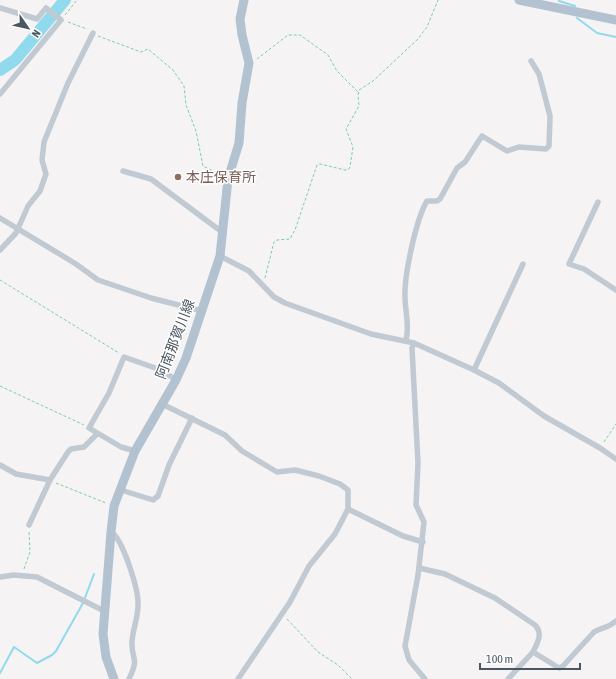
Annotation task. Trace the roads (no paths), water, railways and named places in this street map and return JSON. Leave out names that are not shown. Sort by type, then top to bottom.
[{"type":"main road","name":"阿南那賀川線","points":[[114,679],[106,657],[103,634],[114,506],[135,451],[176,380],[202,311],[220,256],[228,179],[239,143],[242,103],[249,63],[242,35],[240,19],[244,0]]},
{"type":"main road","points":[[519,0],[616,20]]},
{"type":"street","points":[[0,8],[37,19],[46,8],[60,19],[0,94]]},
{"type":"street","points":[[0,250],[18,229],[28,206],[40,191],[46,174],[42,160],[44,142],[68,83],[93,33]]},
{"type":"street","points":[[406,340],[407,328],[404,296],[409,262],[427,201],[437,201],[440,199],[457,168],[465,162],[482,136],[507,151],[515,147],[546,149],[549,146],[550,116],[539,74],[531,62]]},
{"type":"street","points":[[123,170],[151,179],[218,229],[223,230]]},
{"type":"street","points":[[598,202],[569,264],[584,269],[616,290]]},
{"type":"street","points":[[0,218],[76,264],[98,280],[151,298],[202,311]]},
{"type":"street","points":[[220,256],[250,271],[274,297],[285,303],[371,334],[406,340],[499,382],[544,416],[600,448],[616,459]]},
{"type":"street","points":[[474,370],[523,264]]},
{"type":"street","points":[[414,343],[412,348],[418,470],[416,505],[424,522],[419,568],[404,646],[409,660],[424,679]]},
{"type":"street","points":[[135,451],[121,447],[89,428],[109,393],[124,357],[161,370],[176,380]]},
{"type":"street","points":[[162,404],[225,435],[242,450],[277,472],[295,470],[319,476],[344,486],[349,495],[348,510],[331,540],[309,566],[281,616],[238,679]]},
{"type":"street","points":[[121,490],[153,500],[158,496],[169,465],[192,418]]},
{"type":"street","points":[[29,525],[50,480],[68,452],[71,449],[84,447],[97,434]]},
{"type":"street","points":[[0,465],[16,474],[50,480]]},
{"type":"street","points":[[348,510],[404,536],[423,542]]},
{"type":"street","points":[[111,532],[115,535],[126,560],[138,599],[137,625],[132,639],[136,665],[129,679]]},
{"type":"street","points":[[419,568],[445,574],[494,598],[539,629],[540,635],[533,652],[508,679]]},
{"type":"street","points":[[0,577],[24,576],[44,580],[104,611]]},
{"type":"street","points":[[533,652],[559,668],[564,666],[594,632],[599,629],[608,628],[616,621]]},
{"type":"waterway","points":[[0,70],[15,60],[65,0]]},
{"type":"waterway","points":[[559,1],[575,6]]},
{"type":"waterway","points":[[577,18],[597,33],[616,37]]},
{"type":"waterway","points":[[0,673],[14,647],[37,663],[52,655],[56,651],[83,603],[94,574]]},
{"type":"place","name":"本庄保育所","points":[[178,177]]}]
